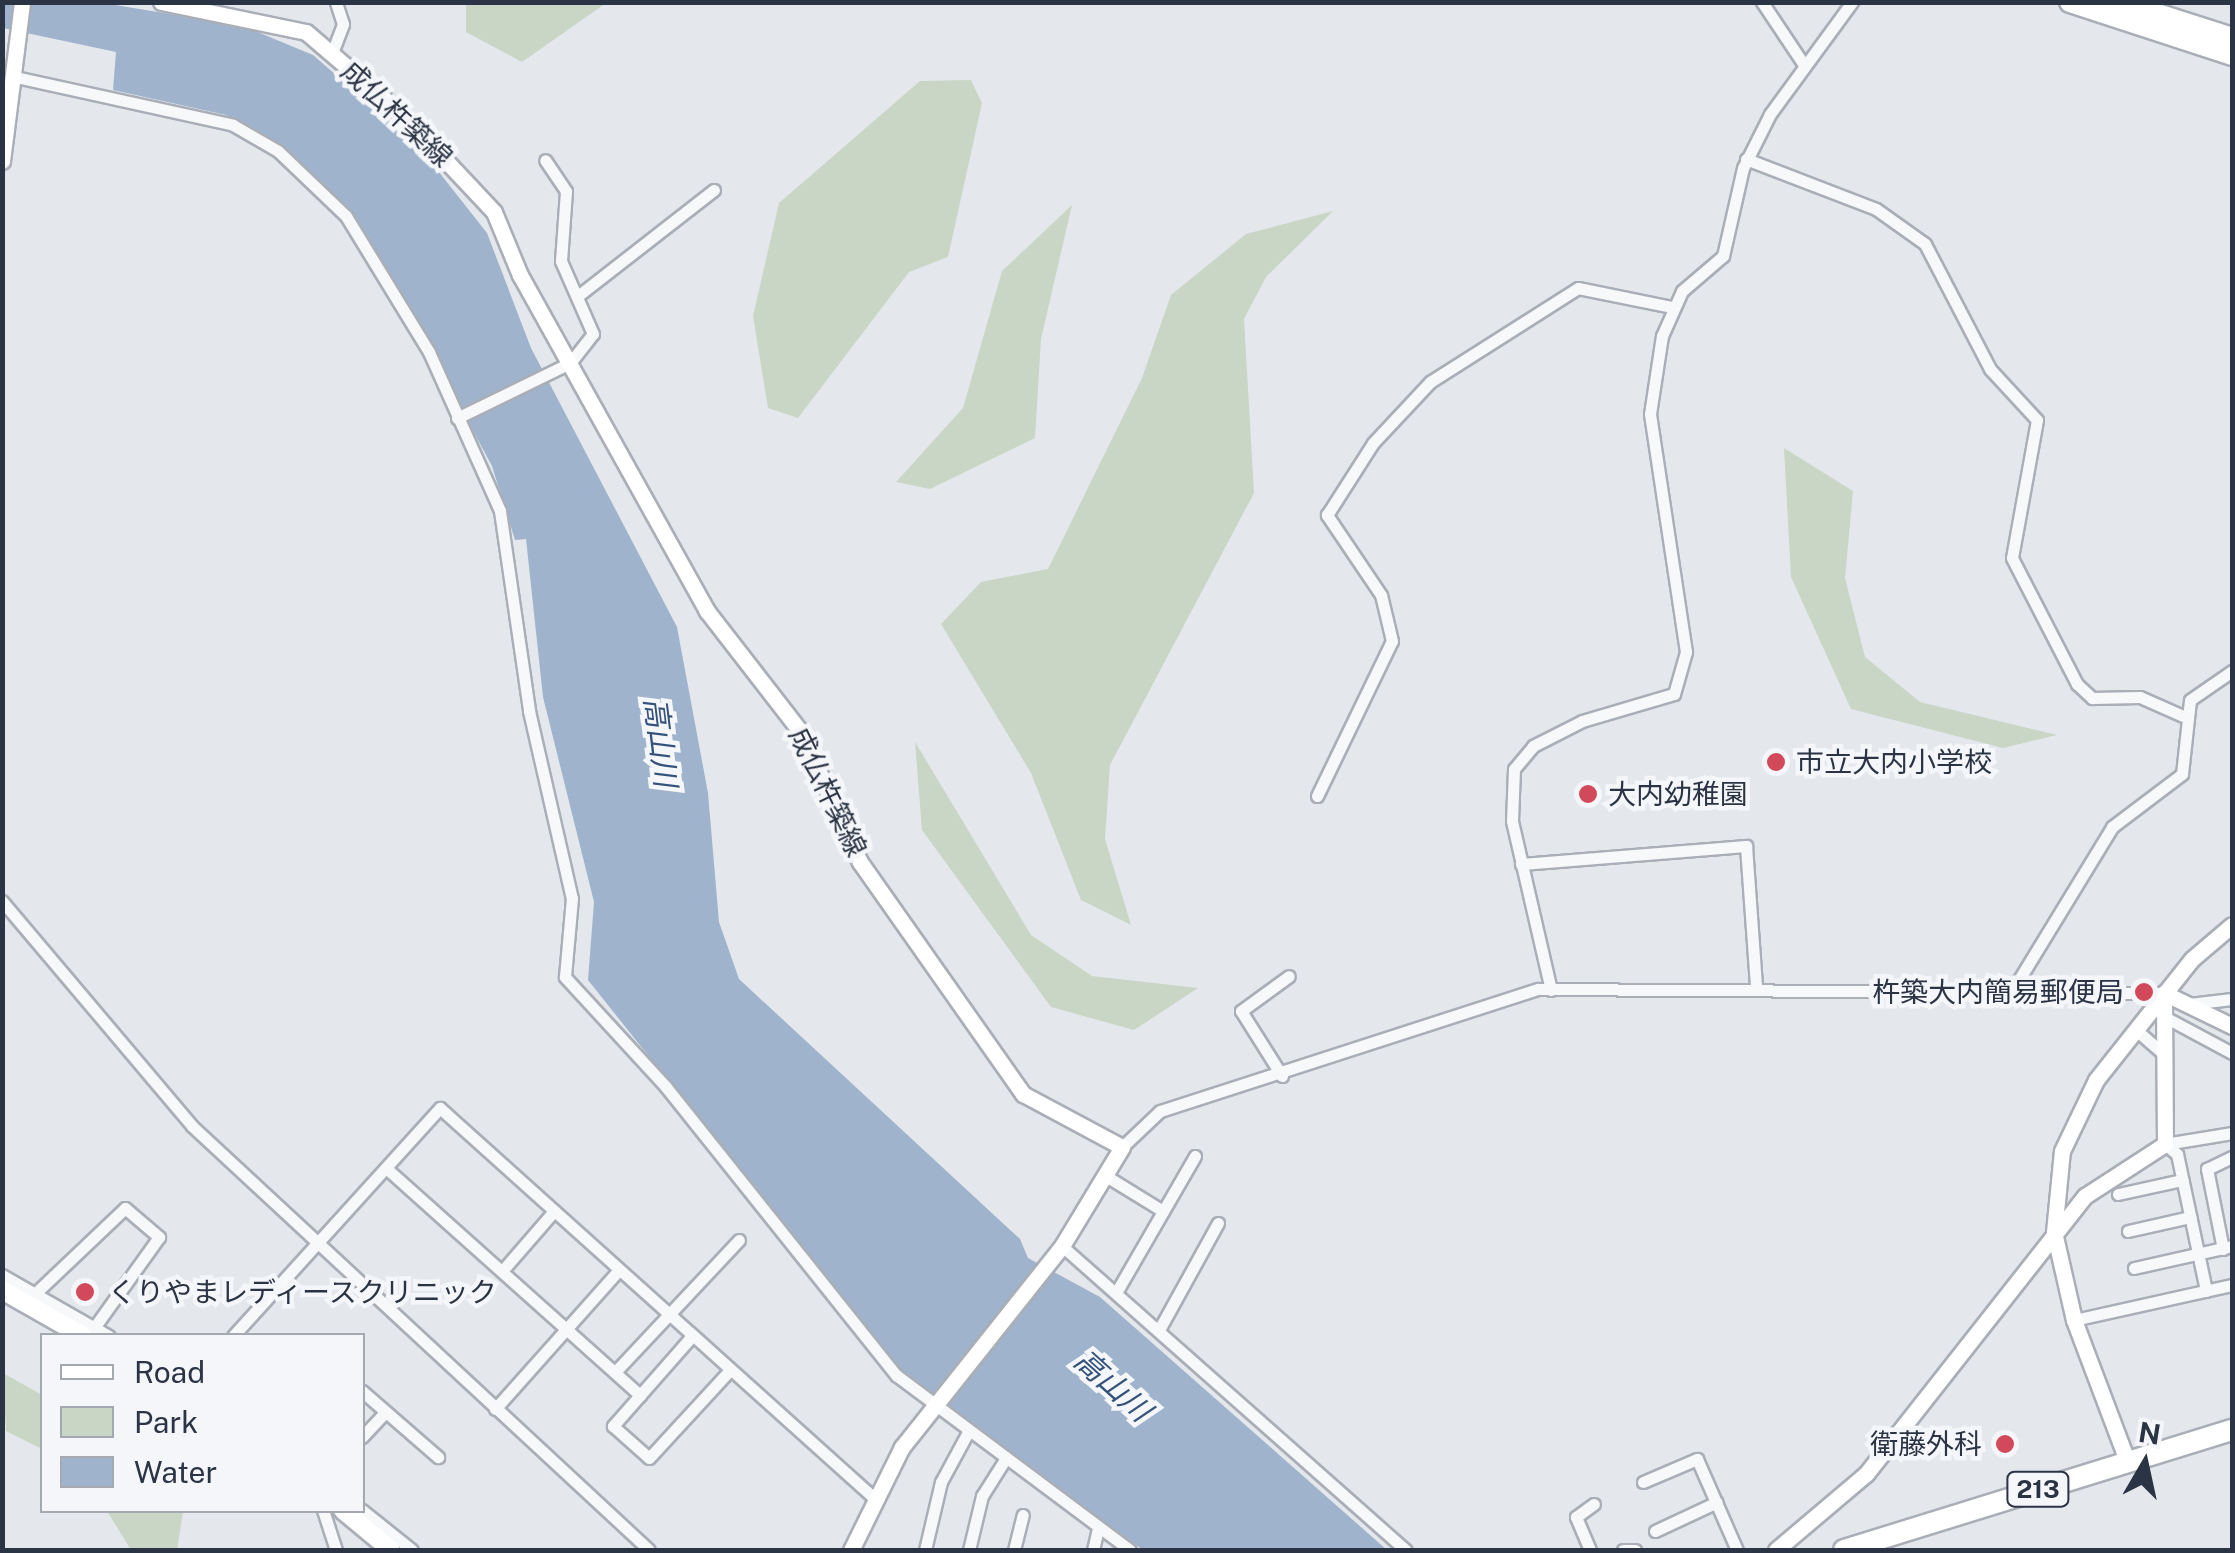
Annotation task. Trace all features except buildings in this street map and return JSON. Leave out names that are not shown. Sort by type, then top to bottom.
[{"type":"highway","points":[[2070,2],[2190,33],[2232,38]]},
{"type":"highway","points":[[2120,2],[2232,55]]},
{"type":"highway","name":"213","points":[[1844,1550],[2232,1430]]},
{"type":"main road","points":[[2,161],[22,2]]},
{"type":"main road","name":"成仏杵築線","points":[[161,2],[288,25],[332,53],[494,212],[570,363],[707,611],[800,731],[860,862],[1023,1094],[1122,1148]]},
{"type":"main road","points":[[2128,1463],[2074,1320],[2054,1232],[2071,1126],[2134,1029],[2232,925]]},
{"type":"main road","points":[[2164,994],[2232,1026]]},
{"type":"main road","points":[[1776,1550],[1866,1474],[2085,1196],[2164,1144],[2164,994]]},
{"type":"main road","points":[[851,1550],[874,1498],[931,1408],[1062,1246],[1122,1148]]},
{"type":"main road","points":[[2,1290],[32,1297],[88,1332]]},
{"type":"main road","points":[[348,1513],[391,1550]]},
{"type":"street","points":[[332,53],[343,24],[336,2]]},
{"type":"street","points":[[1762,2],[1804,65]]},
{"type":"street","points":[[1551,990],[1521,864],[1512,806],[1518,762],[1582,721],[1668,700],[1683,673],[1666,480],[1650,414],[1671,306],[1723,256],[1746,159],[1804,65],[1852,2]]},
{"type":"street","points":[[11,76],[207,114],[278,151],[371,250],[458,418],[500,511],[528,711],[572,898],[565,978],[931,1408],[1130,1550]]},
{"type":"street","points":[[1746,159],[1863,202],[1925,244],[1990,369],[2036,416],[2012,558],[2077,684],[2092,698],[2140,697],[2183,716]]},
{"type":"street","points":[[458,418],[570,363],[594,326],[561,261],[566,192],[545,160]]},
{"type":"street","points":[[580,296],[714,190]]},
{"type":"street","points":[[1317,796],[1392,640],[1385,602],[1327,515],[1373,443],[1430,382],[1578,288],[1671,306]]},
{"type":"street","points":[[2009,996],[2112,827],[2182,774],[2183,716],[2198,693],[2232,671]]},
{"type":"street","points":[[1521,864],[1746,846],[1756,987]]},
{"type":"street","points":[[2,901],[166,1098],[316,1244],[650,1550]]},
{"type":"street","points":[[1282,1076],[1241,1011],[1290,976]]},
{"type":"street","points":[[1122,1148],[1160,1111],[1551,990],[1756,987],[2009,996],[2164,994]]},
{"type":"street","points":[[2189,1004],[2232,1000]]},
{"type":"street","points":[[2162,1016],[2232,1054]]},
{"type":"street","points":[[2134,1029],[2164,1055]]},
{"type":"street","points":[[236,1333],[440,1108],[874,1498]]},
{"type":"street","points":[[2206,1291],[2182,1180],[2164,1144],[2232,1133]]},
{"type":"street","points":[[1117,1291],[1195,1156]]},
{"type":"street","points":[[2134,1268],[2228,1247],[2207,1170],[2232,1157]]},
{"type":"street","points":[[386,1168],[640,1395]]},
{"type":"street","points":[[1106,1176],[1163,1211]]},
{"type":"street","points":[[2118,1194],[2182,1180]]},
{"type":"street","points":[[2,1275],[32,1297],[126,1208],[159,1237],[88,1332]]},
{"type":"street","points":[[502,1271],[554,1211]]},
{"type":"street","points":[[2128,1231],[2190,1217]]},
{"type":"street","points":[[1160,1328],[1218,1223]]},
{"type":"street","points":[[615,1372],[740,1240]]},
{"type":"street","points":[[1062,1246],[1160,1328],[1406,1550]]},
{"type":"street","points":[[495,1409],[619,1270]]},
{"type":"street","points":[[2074,1320],[2232,1285]]},
{"type":"street","points":[[692,1336],[613,1426],[648,1458],[730,1370]]},
{"type":"street","points":[[365,1394],[438,1457]]},
{"type":"street","points":[[365,1433],[386,1412]]},
{"type":"street","points":[[925,1550],[941,1482],[967,1434]]},
{"type":"street","points":[[1643,1482],[1697,1459],[1737,1550]]},
{"type":"street","points":[[969,1550],[982,1496],[1004,1461]]},
{"type":"street","points":[[1655,1531],[1716,1502]]},
{"type":"street","points":[[1590,1550],[1576,1516],[1594,1504]]},
{"type":"street","points":[[365,1512],[412,1550]]},
{"type":"street","points":[[324,1513],[336,1550]]},
{"type":"street","points":[[1014,1550],[1022,1515]]},
{"type":"street","points":[[1093,1550],[1098,1528]]},
{"type":"street","points":[[1624,1550],[1635,1550]]},
{"type":"green space","points":[[466,2],[606,3],[522,62],[466,32]]},
{"type":"green space","points":[[971,80],[982,103],[948,257],[909,272],[798,418],[768,408],[753,316],[779,203],[920,81]]},
{"type":"green space","points":[[1072,205],[1041,339],[1035,438],[930,489],[896,482],[963,408],[1002,271]]},
{"type":"green space","points":[[1333,211],[1266,277],[1244,319],[1254,493],[1110,765],[1105,839],[1131,925],[1081,900],[1031,773],[941,624],[981,582],[1048,569],[1142,378],[1171,295],[1246,234]]},
{"type":"green space","points":[[1784,448],[1853,491],[1845,578],[1865,657],[1920,702],[2057,735],[2003,748],[1851,709],[1791,577]]},
{"type":"green space","points":[[915,742],[1031,935],[1092,976],[1198,988],[1134,1030],[1051,1007],[922,830]]},
{"type":"green space","points":[[3,1373],[40,1394],[40,1448],[6,1431]]},
{"type":"green space","points":[[108,1513],[183,1513],[177,1550],[131,1550]]},
{"type":"water","name":"高山川","points":[[2,3],[103,3],[243,26],[313,55],[420,148],[487,233],[531,348],[677,627],[708,793],[719,922],[739,979],[1020,1239],[1028,1258],[1100,1297],[1387,1550],[1143,1550],[901,1373],[588,980],[594,902],[543,697],[526,539],[515,540],[492,466],[368,236],[262,133],[226,115],[113,90],[116,52],[3,28]]},
{"type":"place","name":"市立大内小学校","points":[[1776,762]]},
{"type":"place","name":"大内幼稚園","points":[[1588,794]]},
{"type":"place","name":"杵築大内簡易郵便局","points":[[2144,992]]},
{"type":"place","name":"くりやまレディースクリニック","points":[[85,1292]]},
{"type":"place","name":"衛藤外科","points":[[2005,1444]]}]
